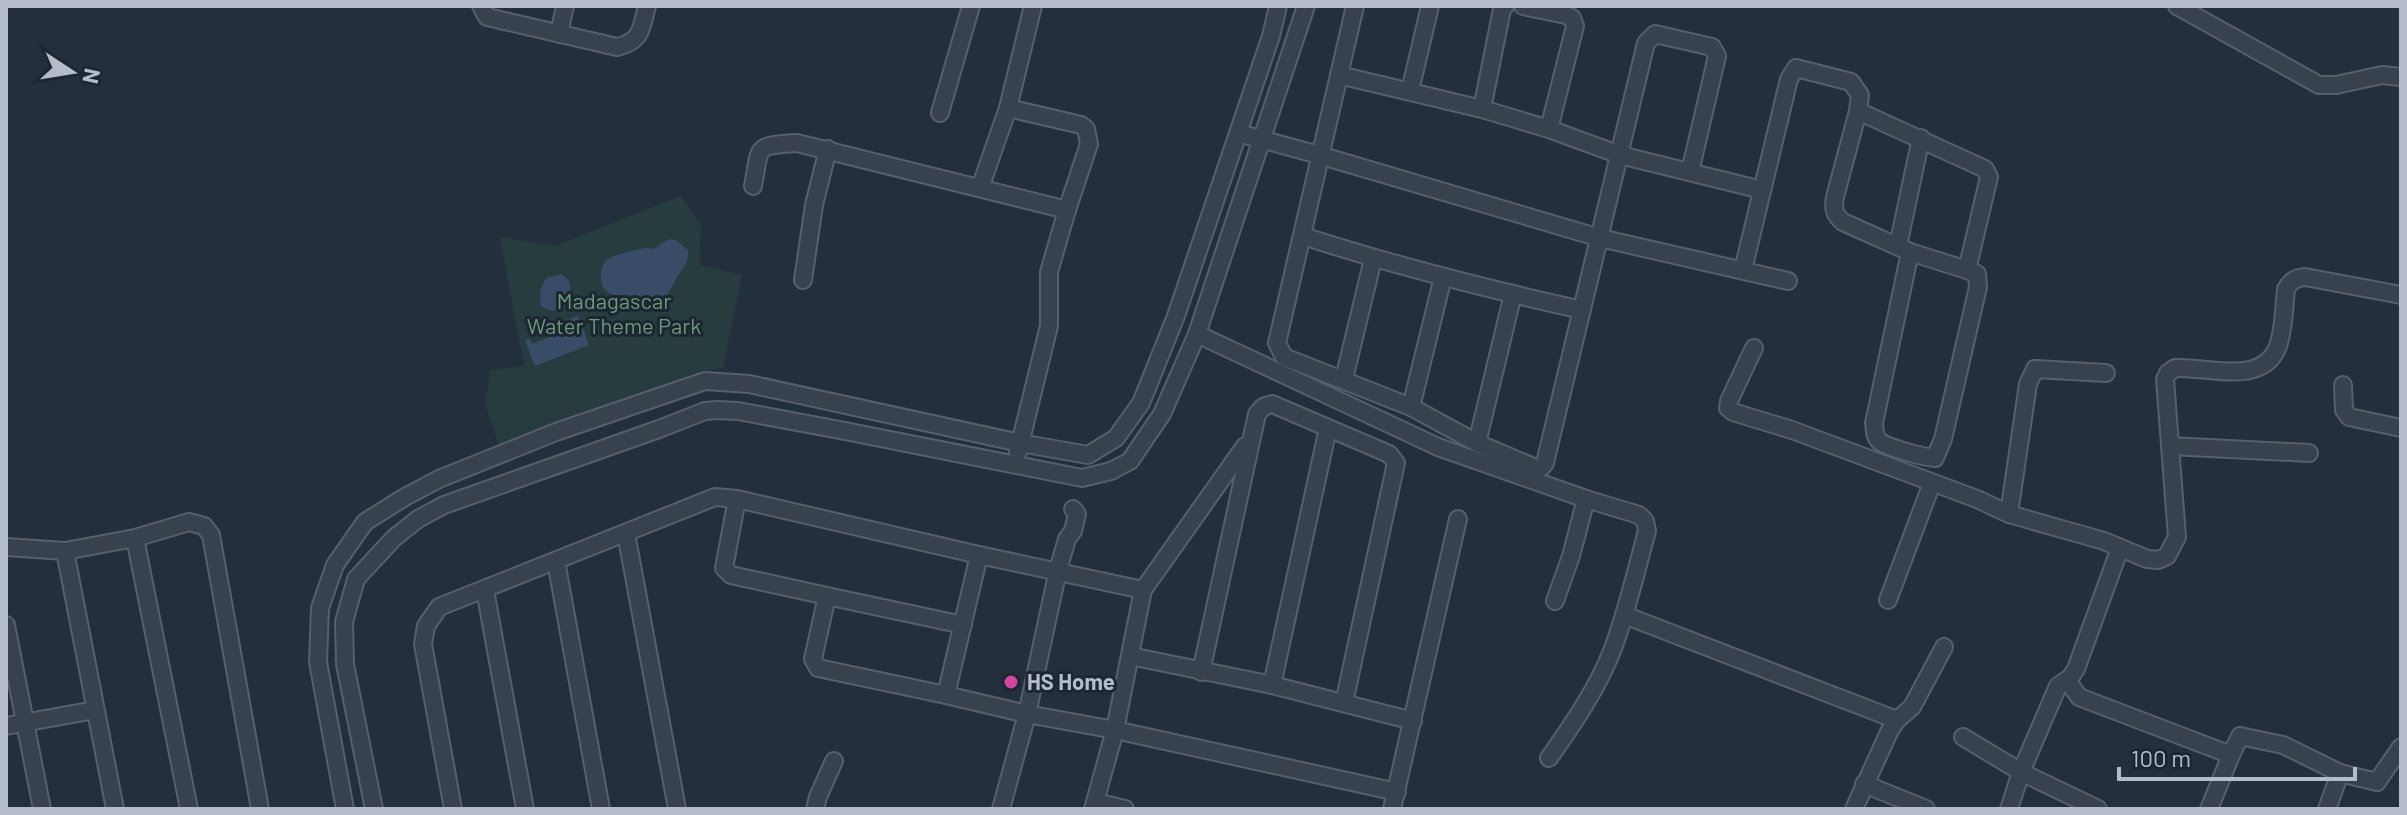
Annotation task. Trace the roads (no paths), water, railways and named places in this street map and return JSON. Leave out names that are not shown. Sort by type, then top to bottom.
[{"type":"street","points":[[481,6],[487,17],[617,47],[630,44],[640,33],[647,6]]},
{"type":"street","points":[[559,34],[565,6]]},
{"type":"street","points":[[940,113],[971,6]]},
{"type":"street","points":[[980,188],[1008,108],[1033,6]]},
{"type":"street","points":[[345,809],[318,662],[320,608],[335,565],[365,522],[439,479],[556,432],[705,381],[749,384],[1088,455],[1116,438],[1141,403],[1176,316],[1271,36],[1278,6]]},
{"type":"street","points":[[374,809],[345,664],[344,622],[356,579],[394,538],[418,519],[444,505],[705,411],[738,411],[1082,478],[1111,471],[1130,461],[1162,414],[1197,334],[1306,6]]},
{"type":"street","points":[[1355,6],[1277,343],[1284,357],[1411,407],[1477,443],[1536,468],[1542,467],[1646,43],[1655,34],[1712,47],[1717,56],[1690,172]]},
{"type":"street","points":[[1410,91],[1430,6]]},
{"type":"street","points":[[1482,109],[1505,6]]},
{"type":"street","points":[[1523,6],[1566,15],[1572,18],[1575,26],[1549,129]]},
{"type":"street","points":[[2177,6],[2319,85],[2336,85],[2382,75],[2401,77]]},
{"type":"street","points":[[1743,270],[1793,71],[1802,68],[1851,82],[1860,95],[1858,111],[1834,211],[1843,222],[1904,249],[1977,274],[1978,287],[1943,439],[1935,458],[1925,458],[1880,442],[1875,436],[1874,423],[1904,249],[1921,138]]},
{"type":"street","points":[[1339,75],[1482,109],[1620,155],[1762,190]]},
{"type":"street","points":[[1008,108],[1081,125],[1086,129],[1089,144],[1049,272],[1049,326],[1014,465]]},
{"type":"street","points":[[1858,111],[1921,138],[1988,173],[1967,270]]},
{"type":"street","points":[[1238,133],[1600,238],[1788,281]]},
{"type":"street","points":[[753,186],[760,149],[765,145],[797,143],[1067,210]]},
{"type":"street","points":[[803,280],[814,205],[828,149]]},
{"type":"street","points":[[1303,236],[1373,259],[1582,310]]},
{"type":"street","points":[[1344,379],[1373,259]]},
{"type":"street","points":[[1411,407],[1443,277]]},
{"type":"street","points":[[1754,348],[1729,401],[1728,408],[1733,412],[1792,430],[2009,514],[2158,560],[2167,556],[2177,537],[2165,379],[2168,373],[2175,368],[2251,371],[2265,366],[2277,348],[2286,289],[2298,278],[2401,295]]},
{"type":"street","points":[[1477,443],[1513,294]]},
{"type":"street","points":[[1197,334],[1438,447],[1639,515],[1645,521],[1647,531],[1612,651],[1596,685],[1549,758]]},
{"type":"street","points":[[2009,514],[2032,372],[2035,369],[2106,373]]},
{"type":"street","points":[[2343,385],[2345,414],[2401,428]]},
{"type":"street","points":[[1201,672],[1257,414],[1263,407],[1272,404],[1389,454],[1396,463],[1344,703]]},
{"type":"street","points":[[1272,685],[1328,428]]},
{"type":"street","points":[[1125,809],[1095,806],[1115,730],[1143,590],[1251,438]]},
{"type":"street","points":[[2170,446],[2309,453]]},
{"type":"street","points":[[1001,809],[1027,714],[1058,570],[1067,539],[1073,531],[1077,514],[1073,509],[1088,455]]},
{"type":"street","points":[[1888,600],[1932,483]]},
{"type":"street","points":[[453,809],[423,644],[426,626],[439,607],[715,497],[737,499],[1143,590]]},
{"type":"street","points":[[737,499],[724,568],[731,575],[963,625]]},
{"type":"street","points":[[1555,601],[1586,499]]},
{"type":"street","points":[[1392,809],[1458,519]]},
{"type":"street","points":[[6,547],[65,551],[135,538],[189,522],[204,526],[211,535],[260,809]]},
{"type":"street","points":[[626,533],[677,809]]},
{"type":"street","points":[[135,538],[189,809]]},
{"type":"street","points":[[2009,809],[2021,772],[2058,686],[2076,669],[2120,548]]},
{"type":"street","points":[[65,551],[115,809]]},
{"type":"street","points":[[946,695],[979,555]]},
{"type":"street","points":[[556,561],[601,809]]},
{"type":"street","points":[[485,590],[525,809]]},
{"type":"street","points":[[827,596],[813,659],[818,668],[1397,792]]},
{"type":"street","points":[[1624,615],[1897,720]]},
{"type":"street","points":[[6,625],[42,809]]},
{"type":"street","points":[[1854,809],[1890,730],[1912,707],[1944,647]]},
{"type":"street","points":[[1130,656],[1272,685],[1413,721]]},
{"type":"street","points":[[2067,680],[2079,697],[2231,755]]},
{"type":"street","points":[[6,726],[95,710]]},
{"type":"street","points":[[2209,809],[2240,736],[2283,745],[2340,773],[2377,782],[2401,747]]},
{"type":"street","points":[[1963,737],[2021,772],[2098,809]]},
{"type":"street","points":[[815,809],[834,761]]},
{"type":"street","points":[[2327,809],[2340,773]]},
{"type":"street","points":[[1864,784],[1926,809]]},
{"type":"water","points":[[669,239],[676,240],[688,250],[688,255],[664,298],[648,303],[629,295],[607,292],[601,274],[606,261],[638,249],[653,249]]},
{"type":"water","points":[[561,274],[569,280],[568,301],[561,309],[549,310],[541,306],[540,291],[546,278]]},
{"type":"water","points":[[578,316],[589,345],[535,366],[525,340],[530,339],[532,344],[572,328],[569,319]]},
{"type":"place","name":"HS Home","points":[[1011,682]]},
{"type":"park label","name":"Madagascar Water Theme Park","points":[[614,314]]}]
